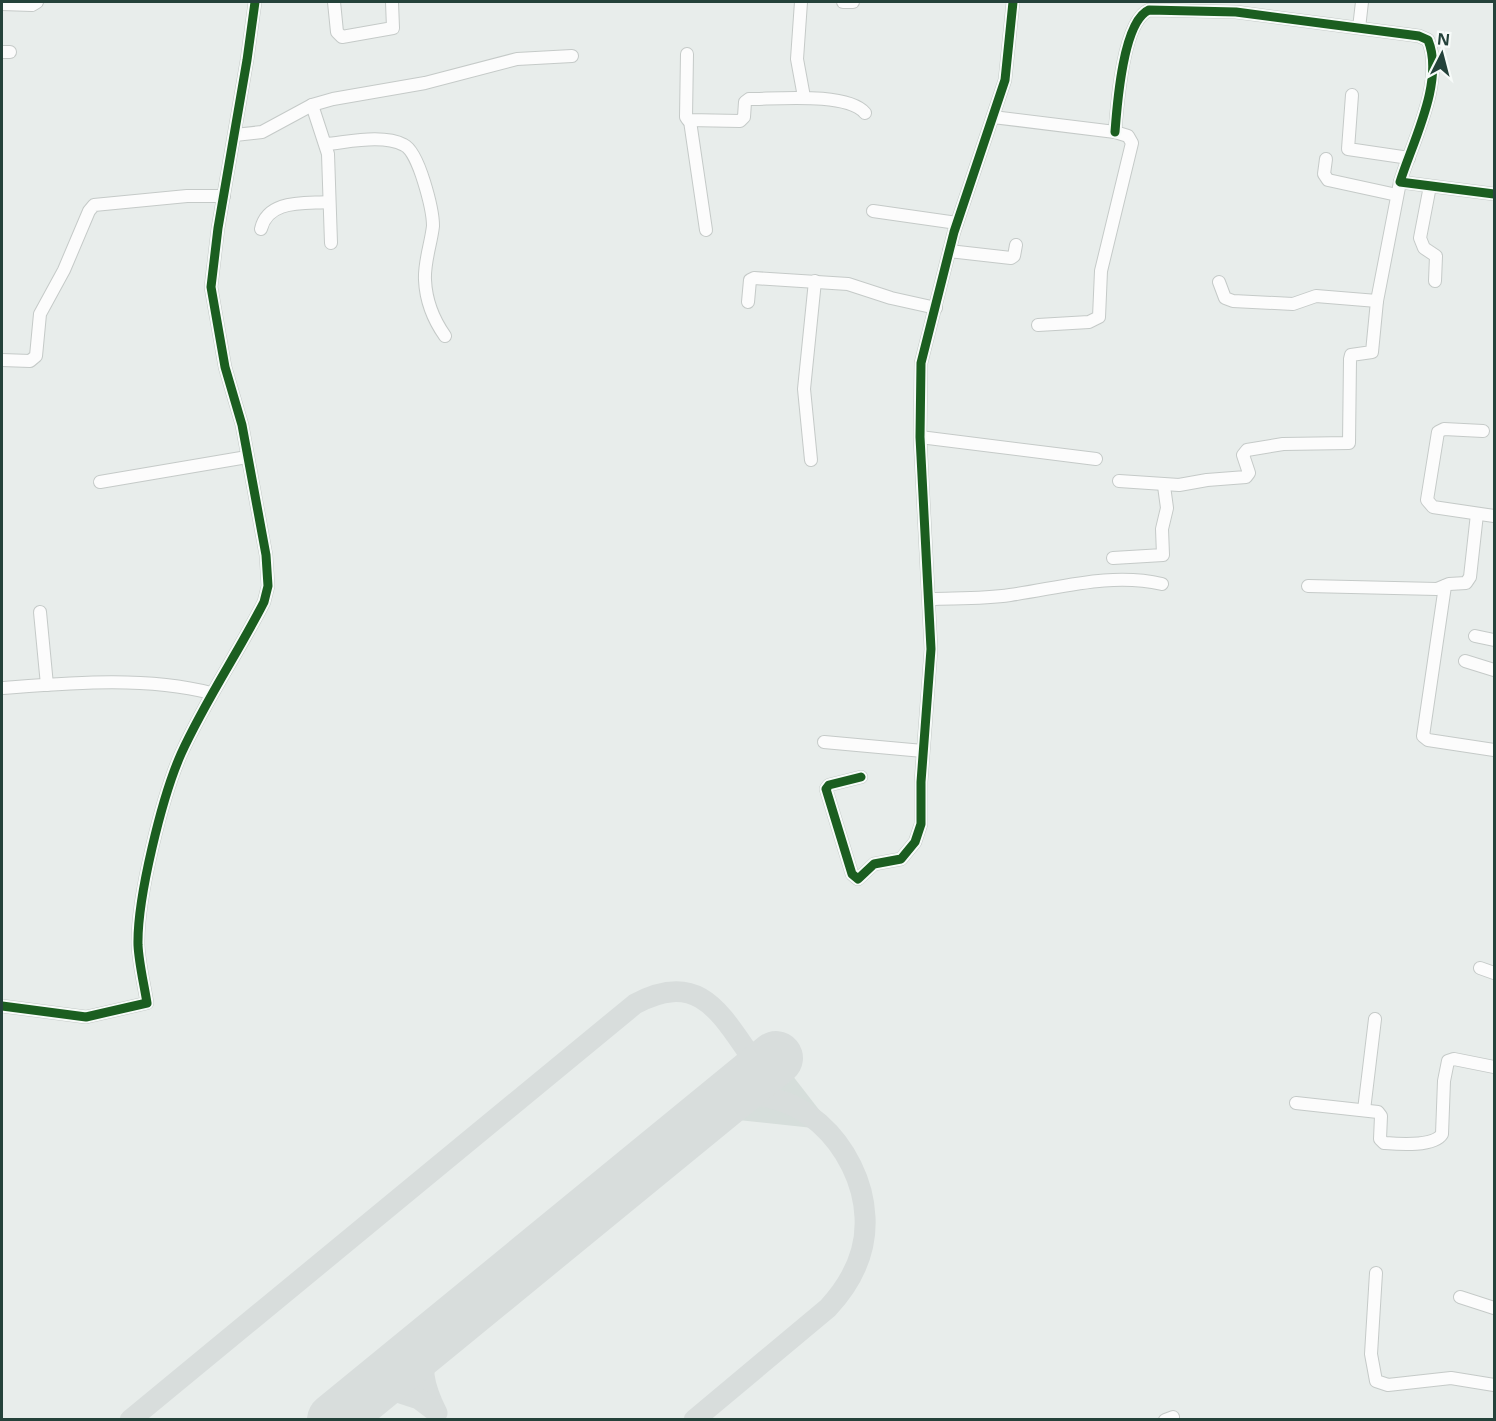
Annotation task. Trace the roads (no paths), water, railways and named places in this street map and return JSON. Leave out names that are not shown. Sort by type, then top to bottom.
[{"type":"street","points":[[2,4],[32,5],[38,2]]},
{"type":"street","points":[[2,1006],[86,1017],[147,1003],[138,945],[140,920],[153,850],[180,756],[211,693],[264,602],[268,586],[266,555],[247,457],[212,304],[212,273],[255,2]]},
{"type":"street","points":[[334,2],[336,32],[342,37],[393,28],[392,2]]},
{"type":"street","points":[[801,2],[797,59],[804,97]]},
{"type":"street","points":[[843,2],[853,2]]},
{"type":"street","points":[[861,777],[829,785],[826,789],[852,874],[858,879],[874,864],[901,860],[915,842],[921,824],[923,752],[931,649],[920,437],[921,363],[957,223],[993,117],[1010,53],[1013,2]]},
{"type":"street","points":[[1359,28],[1362,2]]},
{"type":"street","points":[[1115,132],[1121,78],[1133,27],[1137,19],[1149,10],[1236,12],[1424,37],[1431,46],[1431,77],[1426,108],[1397,195],[1377,301],[1372,352],[1350,357],[1350,434],[1347,444],[1283,444],[1247,450],[1243,455],[1249,472],[1248,476],[1164,486],[1119,481]]},
{"type":"street","points":[[687,54],[686,117],[690,121],[706,230]]},
{"type":"street","points":[[235,135],[269,130],[312,105],[359,94],[425,83],[517,59],[572,56]]},
{"type":"street","points":[[1352,95],[1348,149],[1408,158]]},
{"type":"street","points":[[690,121],[740,121],[744,117],[745,102],[749,99],[804,97],[856,105],[865,113]]},
{"type":"street","points":[[312,105],[327,144],[331,243]]},
{"type":"street","points":[[993,117],[1115,132],[1128,136],[1132,146],[1101,271],[1099,317],[1089,322],[1038,325]]},
{"type":"street","points":[[327,144],[388,141],[402,143],[412,151],[432,215],[425,271],[427,297],[431,313],[445,336]]},
{"type":"street","points":[[1326,159],[1324,174],[1328,180],[1397,195]]},
{"type":"street","points":[[1400,182],[1494,194]]},
{"type":"street","points":[[1430,186],[1420,238],[1424,248],[1436,256],[1435,281]]},
{"type":"street","points":[[2,360],[30,361],[36,356],[40,314],[64,270],[89,211],[94,205],[194,195],[224,196]]},
{"type":"street","points":[[261,229],[263,218],[273,209],[329,202]]},
{"type":"street","points":[[873,211],[957,223]]},
{"type":"street","points":[[949,251],[1011,258],[1014,256],[1016,245]]},
{"type":"street","points":[[748,302],[751,278],[858,286],[891,298],[936,308]]},
{"type":"street","points":[[811,460],[804,388],[815,281]]},
{"type":"street","points":[[1219,282],[1225,298],[1233,301],[1293,304],[1310,296],[1377,301]]},
{"type":"street","points":[[1483,431],[1444,429],[1438,432],[1427,496],[1428,503],[1433,507],[1494,516]]},
{"type":"street","points":[[920,437],[1096,459]]},
{"type":"street","points":[[100,482],[247,457]]},
{"type":"street","points":[[1113,558],[1163,555],[1162,529],[1167,508],[1164,486]]},
{"type":"street","points":[[1308,586],[1437,589],[1469,580],[1477,514]]},
{"type":"street","points":[[930,599],[1008,596],[1084,582],[1120,579],[1162,584]]},
{"type":"street","points":[[1445,586],[1423,736],[1428,740],[1494,750]]},
{"type":"street","points":[[40,612],[47,685]]},
{"type":"street","points":[[1475,636],[1494,640]]},
{"type":"street","points":[[1465,661],[1494,670]]},
{"type":"street","points":[[2,688],[133,684],[177,687],[211,693]]},
{"type":"street","points":[[824,742],[923,752]]},
{"type":"street","points":[[1480,968],[1494,973]]},
{"type":"street","points":[[1364,1110],[1375,1019]]},
{"type":"street","points":[[1296,1103],[1380,1113],[1380,1139],[1384,1143],[1437,1140],[1443,1129],[1444,1081],[1448,1061],[1454,1059],[1494,1067]]},
{"type":"street","points":[[1376,1273],[1371,1354],[1376,1381],[1388,1385],[1451,1378],[1494,1385]]},
{"type":"street","points":[[1460,1297],[1494,1308]]}]
